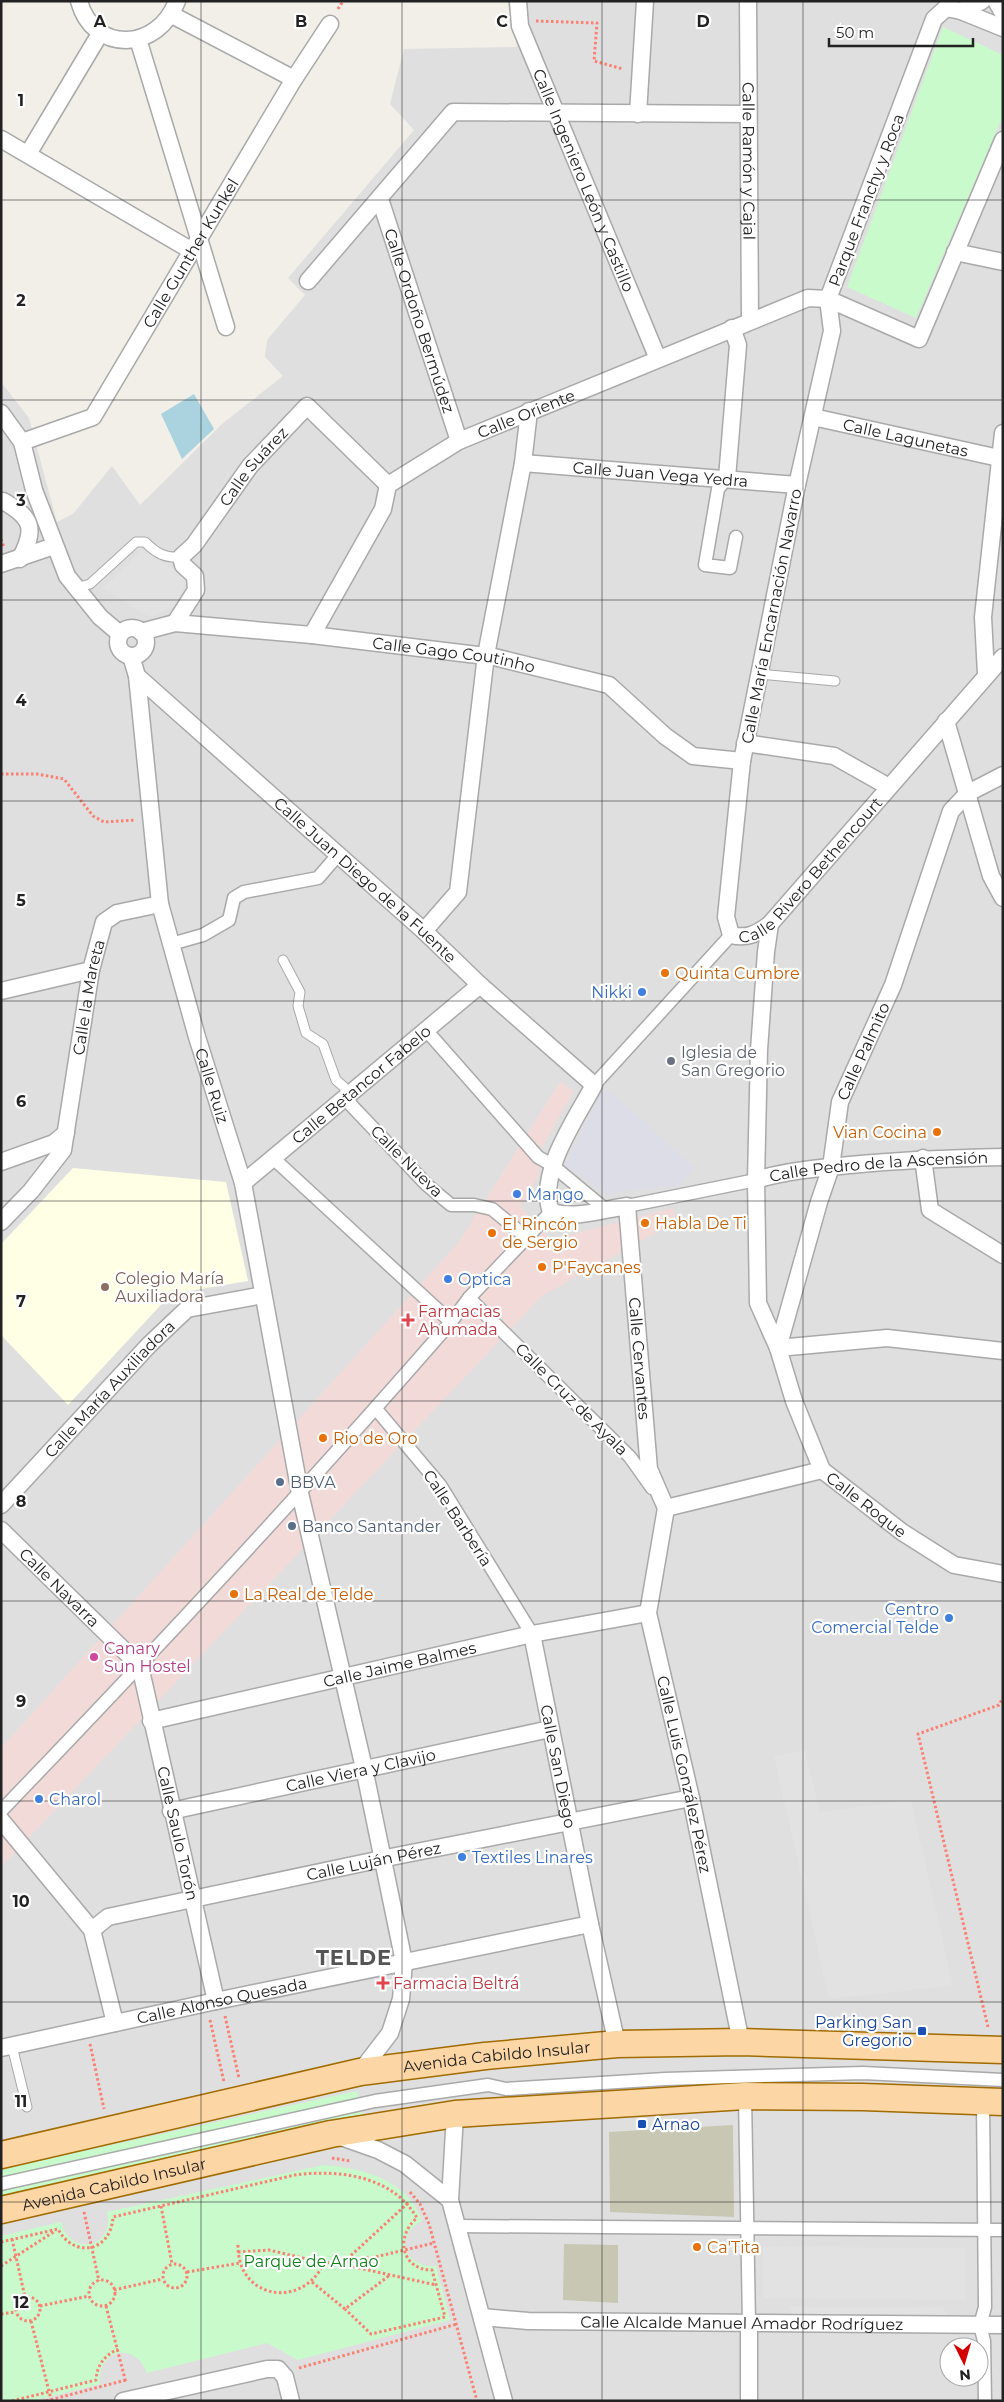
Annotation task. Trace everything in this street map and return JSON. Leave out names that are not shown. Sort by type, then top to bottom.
[{"type":"main road","name":"Avenida Cabildo Insular","points":[[1,2155],[360,2072],[485,2056],[617,2044],[741,2042],[998,2050]]},
{"type":"main road","name":"Avenida Cabildo Insular","points":[[1,2210],[331,2146],[456,2114],[745,2096],[863,2097],[993,2102]]},
{"type":"street","points":[[79,1],[82,12],[95,28],[108,36],[126,40],[138,39],[152,34],[164,26],[175,8],[294,79]]},
{"type":"street","name":"Calle Ingeniero León y Castillo","points":[[518,1],[520,26],[658,359]]},
{"type":"street","points":[[638,114],[645,1]]},
{"type":"street","name":"Calle Ramón y Cajal","points":[[748,1],[750,320]]},
{"type":"street","points":[[961,11],[982,1]]},
{"type":"street","points":[[996,1],[1003,13]]},
{"type":"street","name":"Parque Franchy y Roca","points":[[961,11],[946,8],[934,19],[828,299],[919,339],[1003,140]]},
{"type":"street","points":[[961,11],[1003,28]]},
{"type":"street","name":"Calle Gunther Kunkel","points":[[22,442],[93,417],[294,79],[330,24]]},
{"type":"street","points":[[28,154],[102,32]]},
{"type":"street","points":[[138,39],[196,245],[226,327]]},
{"type":"street","points":[[308,281],[454,112],[748,114]]},
{"type":"street","points":[[1,139],[196,245]]},
{"type":"street","name":"Calle Ordoño Bermúdez","points":[[380,199],[459,441]]},
{"type":"street","points":[[955,252],[1003,262]]},
{"type":"street","name":"Calle Oriente","points":[[388,485],[459,441],[529,411],[808,298],[828,299]]},
{"type":"street","name":"Calle María Encarnación Navarro","points":[[731,935],[726,918],[742,761],[798,485],[832,331],[828,299]]},
{"type":"street","points":[[732,328],[738,345],[727,478],[718,489],[705,565],[730,568],[736,537]]},
{"type":"street","name":"Calle Suárez","points":[[181,557],[194,545],[250,466],[307,406],[388,485]]},
{"type":"street","points":[[424,931],[458,892],[486,655],[523,463],[529,411]]},
{"type":"street","points":[[1,413],[22,442],[34,490],[67,576],[100,617],[120,634]]},
{"type":"street","name":"Calle Lagunetas","points":[[813,417],[999,458]]},
{"type":"street","points":[[986,674],[983,617],[1003,433]]},
{"type":"street","name":"Calle Juan Vega Yedra","points":[[523,463],[798,485]]},
{"type":"street","points":[[312,635],[383,509],[388,485]]},
{"type":"street","points":[[2,501],[34,490]]},
{"type":"street","points":[[2,501],[26,517],[30,528],[29,542],[20,559]]},
{"type":"street","points":[[1,564],[54,546]]},
{"type":"street","points":[[175,623],[196,590],[195,576],[183,566],[181,557]]},
{"type":"street","name":"Calle Gago Coutinho","points":[[141,632],[175,623],[312,635],[426,650],[486,655],[609,685],[666,736],[693,756],[742,761]]},
{"type":"street","points":[[133,628],[141,632],[145,645],[140,653],[131,656],[124,653],[118,646],[120,634],[133,628]]},
{"type":"street","points":[[131,656],[137,676]]},
{"type":"street","name":"Calle Rivero Bethencourt","points":[[550,1209],[546,1188],[552,1165],[594,1085],[731,935],[742,938],[757,934],[770,924],[986,674],[1003,657]]},
{"type":"street","name":"Calle Juan Diego de la Fuente","points":[[137,676],[337,856],[424,931],[480,985],[594,1085]]},
{"type":"street","name":"Calle Ruiz","points":[[137,676],[160,904],[197,1038],[243,1183],[300,1493],[364,1768],[404,1962],[401,1999],[390,2033],[360,2072]]},
{"type":"street","points":[[946,721],[991,876],[1003,898]]},
{"type":"street","points":[[745,743],[834,756],[889,787]]},
{"type":"street","name":"Calle Palmito","points":[[778,1348],[819,1202],[831,1167],[840,1102],[893,985],[951,811],[968,793],[1003,775]]},
{"type":"street","points":[[171,944],[203,935],[229,920],[234,898],[244,892],[318,878],[337,856]]},
{"type":"street","name":"Calle la Mareta","points":[[1,1222],[63,1150],[91,970],[104,922],[116,913],[160,904]]},
{"type":"street","name":"Calle Roque","points":[[770,924],[766,952],[759,1050],[756,1180],[758,1303],[778,1348],[794,1401],[822,1470],[902,1532],[954,1565],[1003,1574]]},
{"type":"street","points":[[1,990],[91,970]]},
{"type":"street","name":"Calle Betancor Fabelo","points":[[243,1183],[480,985]]},
{"type":"street","points":[[426,1030],[538,1156],[552,1165],[605,1209]]},
{"type":"street","name":"Calle Nueva","points":[[348,1097],[351,1105],[427,1185],[451,1205],[474,1205],[492,1209],[526,1237]]},
{"type":"street","points":[[1,1162],[54,1143],[66,1133]]},
{"type":"street","points":[[28,1153],[44,1174]]},
{"type":"street","name":"Calle Pedro de la Ascensión","points":[[756,1180],[771,1175],[831,1167],[923,1158],[1003,1157]]},
{"type":"street","points":[[923,1158],[930,1210],[1003,1255]]},
{"type":"street","points":[[274,1159],[451,1322]]},
{"type":"street","points":[[1,1811],[140,1666],[300,1493],[376,1409],[451,1322],[469,1298],[550,1209],[566,1216],[586,1215],[605,1209],[756,1180]]},
{"type":"street","name":"Calle Cervantes","points":[[627,1206],[650,1469],[666,1508]]},
{"type":"street","name":"Calle María Auxiliadora","points":[[1,1505],[149,1345],[187,1309],[263,1295]]},
{"type":"street","name":"Calle Cruz de Ayala","points":[[469,1298],[630,1457],[666,1508]]},
{"type":"street","points":[[778,1348],[887,1338],[1003,1351]]},
{"type":"street","name":"Calle Barbería","points":[[376,1409],[440,1485],[532,1634]]},
{"type":"street","points":[[666,1508],[822,1470]]},
{"type":"street","name":"Calle Luis González Pérez","points":[[666,1508],[648,1613],[691,1798],[741,2042]]},
{"type":"street","name":"Calle Navarra","points":[[1,1530],[140,1666]]},
{"type":"street","name":"Calle Jaime Balmes","points":[[151,1721],[532,1634],[648,1613]]},
{"type":"street","name":"Calle San Diego","points":[[532,1634],[590,1924],[617,2044]]},
{"type":"street","name":"Calle Saulo Torón","points":[[140,1666],[216,2008]]},
{"type":"street","name":"Calle Viera y Clavijo","points":[[171,1811],[364,1768],[550,1730]]},
{"type":"street","name":"Calle Luján Pérez","points":[[92,1930],[108,1917],[383,1859],[691,1798]]},
{"type":"street","points":[[1,1820],[92,1930],[116,2023]]},
{"type":"street","name":"Calle Alonso Quesada","points":[[7,2047],[116,2023],[216,2008],[404,1962],[590,1924]]},
{"type":"street","points":[[1,2184],[375,2101],[488,2085],[506,2089],[665,2079],[862,2073],[1003,2080]]},
{"type":"street","points":[[745,2096],[750,2324],[749,2401]]},
{"type":"street","points":[[985,2401],[984,2341],[980,2325],[985,2307],[986,2230],[993,2102]]},
{"type":"street","points":[[456,2114],[450,2200],[504,2401]]},
{"type":"street","points":[[331,2146],[378,2150],[405,2164],[450,2200]]},
{"type":"street","points":[[457,2226],[1003,2230]]},
{"type":"street","name":"Calle Alcalde Manuel Amador Rodríguez","points":[[482,2317],[528,2321],[1003,2325]]},
{"type":"street","points":[[126,2400],[267,2369],[278,2369],[285,2377],[291,2401]]},
{"type":"lane","points":[[76,588],[90,584],[136,542],[146,542],[154,551],[168,558],[181,557]]},
{"type":"lane","points":[[759,674],[835,681]]},
{"type":"lane","points":[[282,960],[300,992],[298,1006],[306,1033],[323,1044],[336,1080],[344,1087],[348,1097]]},
{"type":"lane","points":[[7,2047],[27,2107]]},
{"type":"path","points":[[520,26],[530,21],[597,23],[594,61],[641,74]]},
{"type":"path","points":[[1,774],[37,774],[64,779],[93,816],[104,822],[152,820]]},
{"type":"path","points":[[998,2050],[918,1734],[999,1704],[1003,1697]]},
{"type":"path","points":[[216,2008],[240,2084]]},
{"type":"path","points":[[216,2008],[225,2087]]},
{"type":"path","points":[[86,2030],[104,2112]]},
{"type":"path","points":[[331,2146],[357,2162]]},
{"type":"path","points":[[58,2229],[68,2243],[76,2247],[92,2247],[106,2239],[110,2232],[113,2217],[312,2172],[348,2175],[373,2182],[408,2203],[417,2218],[407,2229],[404,2236],[404,2250],[413,2265],[425,2270],[432,2270],[445,2318],[371,2334],[345,2309],[312,2282]]},
{"type":"path","points":[[405,2188],[420,2204],[434,2243],[477,2401]]},
{"type":"path","points":[[346,2260],[408,2203]]},
{"type":"path","points":[[161,2206],[172,2264]]},
{"type":"path","points":[[74,2212],[93,2208]]},
{"type":"path","points":[[83,2210],[100,2281]]},
{"type":"path","points":[[1,2242],[58,2229]]},
{"type":"path","points":[[1,2266],[58,2229]]},
{"type":"path","points":[[12,2239],[25,2297]]},
{"type":"path","points":[[238,2252],[269,2250],[324,2263],[404,2250],[434,2243]]},
{"type":"path","points":[[238,2245],[240,2263],[252,2281],[271,2292],[293,2292],[312,2282],[324,2263]]},
{"type":"path","points":[[346,2260],[350,2266],[436,2285]]},
{"type":"path","points":[[187,2272],[240,2263]]},
{"type":"path","points":[[172,2264],[181,2265],[187,2272],[187,2278],[181,2287],[170,2287],[162,2279],[164,2269],[172,2264]]},
{"type":"path","points":[[345,2309],[391,2275]]},
{"type":"path","points":[[114,2290],[162,2279]]},
{"type":"path","points":[[100,2281],[109,2282],[114,2290],[113,2299],[106,2306],[95,2305],[89,2296],[91,2286],[100,2281]]},
{"type":"path","points":[[40,2306],[89,2296]]},
{"type":"path","points":[[25,2297],[34,2298],[40,2306],[39,2315],[31,2321],[22,2320],[16,2312],[17,2303],[25,2297]]},
{"type":"path","points":[[106,2306],[126,2380],[126,2400]]},
{"type":"path","points":[[1,2314],[16,2312]]},
{"type":"path","points":[[31,2321],[51,2400]]},
{"type":"path","points":[[278,2369],[297,2368],[457,2324]]},
{"type":"path","points":[[12,2401],[96,2380],[100,2363],[118,2349]]},
{"type":"path","points":[[46,2401],[126,2380]]},
{"type":"shaded area","points":[[507,1],[1003,1],[1003,2401],[1,2401],[1,382],[29,418],[57,522],[73,514],[112,466],[140,505],[222,424],[283,376],[265,357],[267,340],[305,295],[288,278],[414,130],[390,104],[404,49],[517,47]]},
{"type":"shaded area","points":[[141,550],[189,578],[174,607],[149,617],[103,588]]},
{"type":"shaded area","points":[[560,1082],[574,1091],[542,1147],[538,1176],[520,1206],[553,1242],[573,1234],[673,1208],[677,1221],[542,1296],[1,1867],[1,1748],[458,1243]]},
{"type":"shaded area","points":[[602,1090],[612,1092],[694,1168],[680,1185],[619,1192],[609,1196],[565,1165]]},
{"type":"shaded area","name":"Colegio María Auxiliadora","points":[[73,1168],[226,1182],[248,1281],[171,1294],[68,1405],[1,1335],[1,1244]]},
{"type":"shaded area","points":[[805,1750],[820,1812],[911,1800],[953,1986],[829,1999],[774,1756]]},
{"type":"shaded area","points":[[733,2125],[734,2217],[610,2212],[609,2132]]},
{"type":"shaded area","points":[[564,2244],[618,2245],[618,2303],[563,2300]]},
{"type":"shaded area","points":[[763,2247],[966,2248],[965,2300],[763,2298]]},
{"type":"shaded area","points":[[789,2306],[943,2307],[950,2319],[792,2317]]},
{"type":"green space","points":[[943,27],[1003,55],[1003,116],[916,318],[847,287]]},
{"type":"green space","points":[[357,2091],[364,2119],[1,2201],[1,2169]]},
{"type":"green space","name":"Parque de Arnao","points":[[324,2165],[368,2173],[395,2186],[406,2195],[422,2221],[413,2227],[407,2235],[405,2242],[406,2250],[416,2262],[436,2266],[450,2320],[298,2360],[267,2343],[147,2373],[134,2356],[118,2353],[104,2363],[100,2372],[100,2384],[33,2401],[1,2401],[1,2236],[61,2222],[66,2233],[73,2241],[91,2244],[99,2240],[105,2233],[108,2224],[107,2212]]},
{"type":"water","points":[[194,394],[214,429],[182,459],[161,414]]},
{"type":"place","name":"Quinta Cumbre","points":[[665,973]]},
{"type":"place","name":"Nikki","points":[[642,992]]},
{"type":"place","name":"Iglesia de San Gregorio","points":[[671,1061]]},
{"type":"place","name":"Vian Cocina","points":[[937,1132]]},
{"type":"place","name":"Mango","points":[[517,1194]]},
{"type":"place","name":"Habla De Ti","points":[[645,1223]]},
{"type":"place","name":"El Rincón de Sergio","points":[[492,1233]]},
{"type":"place","name":"P'Faycanes","points":[[542,1267]]},
{"type":"place","name":"Optica","points":[[448,1279]]},
{"type":"place","name":"Colegio María Auxiliadora","points":[[105,1287]]},
{"type":"place","name":"Farmacias Ahumada","points":[[408,1320]]},
{"type":"place","name":"Rio de Oro","points":[[323,1438]]},
{"type":"place","name":"BBVA","points":[[280,1482]]},
{"type":"place","name":"Banco Santander","points":[[292,1526]]},
{"type":"place","name":"La Real de Telde","points":[[234,1594]]},
{"type":"place","name":"Centro Comercial Telde","points":[[949,1618]]},
{"type":"place","name":"Canary Sun Hostel","points":[[94,1657]]},
{"type":"place","name":"Charol","points":[[39,1799]]},
{"type":"place","name":"Textiles Linares","points":[[462,1857]]},
{"type":"place","name":"Farmacia Beltrá","points":[[383,1983]]},
{"type":"place","name":"Parking San Gregorio","points":[[922,2031]]},
{"type":"place","name":"Arnao","points":[[642,2124]]},
{"type":"place","name":"Ca'Tita","points":[[697,2247]]},
{"type":"district","name":"TELDE","points":[[354,1958]]}]
